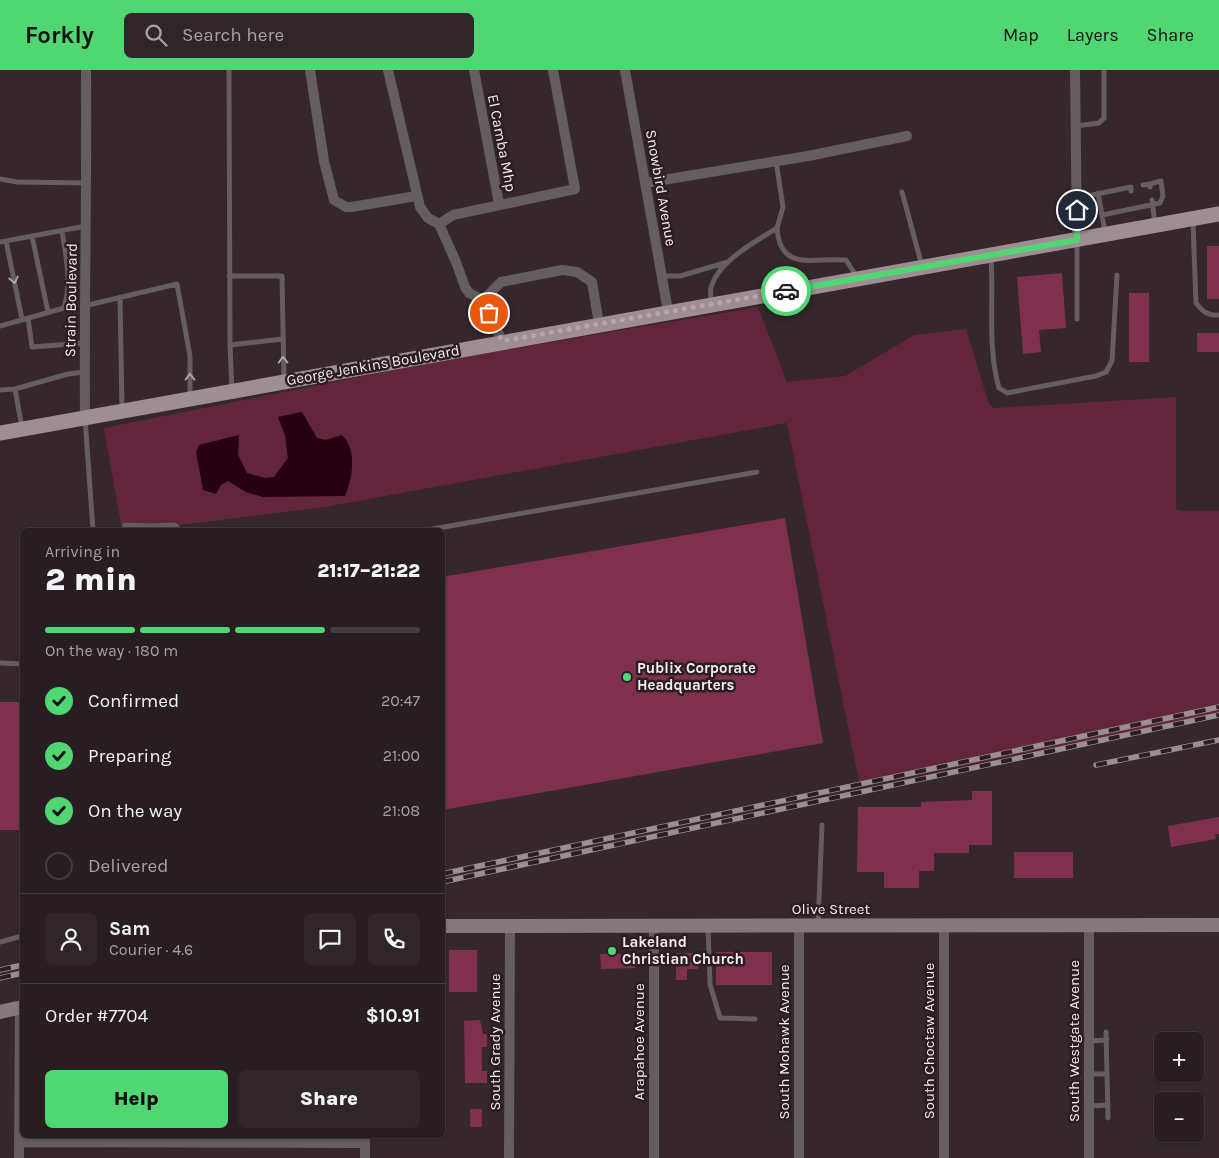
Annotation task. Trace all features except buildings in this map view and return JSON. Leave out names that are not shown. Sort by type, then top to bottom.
[{"type":"main road","name":"George Jenkins Boulevard","points":[[0,433],[668,311],[1219,214]]},
{"type":"main road","name":"Olive Street","points":[[445,926],[1219,925]]},
{"type":"main road","points":[[0,1012],[20,1007]]},
{"type":"street","name":"Strain Boulevard","points":[[85,418],[86,70]]},
{"type":"street","points":[[310,70],[324,161],[334,200],[346,207],[352,207],[416,196]]},
{"type":"street","points":[[388,70],[420,208],[428,218],[438,224],[456,262],[465,287],[469,293],[483,300],[502,341]]},
{"type":"street","name":"El Camba Mhp","points":[[474,70],[499,204],[575,189],[553,70]]},
{"type":"street","name":"Snowbird Avenue","points":[[625,70],[668,311]]},
{"type":"street","points":[[1075,70],[1077,240]]},
{"type":"street","points":[[645,182],[776,161],[907,136]]},
{"type":"street","points":[[438,224],[453,215],[499,204]]},
{"type":"street","points":[[483,300],[501,282],[570,270],[583,275],[592,282],[599,324]]},
{"type":"street","name":"South Westgate Avenue","points":[[1089,924],[1089,1158]]},
{"type":"street","name":"South Grady Avenue","points":[[509,1158],[510,925]]},
{"type":"street","name":"South Choctaw Avenue","points":[[944,925],[944,1158]]},
{"type":"street","name":"Arapahoe Avenue","points":[[654,926],[654,1158]]},
{"type":"street","name":"South Mohawk Avenue","points":[[799,926],[799,1158]]},
{"type":"street","points":[[19,1158],[20,1138]]},
{"type":"street","points":[[20,1142],[365,1139],[365,1158]]},
{"type":"lane","points":[[229,70],[229,276],[232,391]]},
{"type":"lane","points":[[1076,126],[1100,123],[1104,118],[1104,70]]},
{"type":"lane","points":[[776,161],[783,207],[777,228],[780,248],[786,255],[807,261],[846,260],[857,278]]},
{"type":"lane","points":[[0,179],[17,182],[86,182]]},
{"type":"lane","points":[[1102,215],[1121,208],[1160,203],[1163,196],[1161,181],[1148,185]]},
{"type":"lane","points":[[1077,198],[1131,187],[1131,191]]},
{"type":"lane","points":[[902,192],[922,267]]},
{"type":"lane","points":[[1098,193],[1106,234]]},
{"type":"lane","points":[[1152,203],[1155,226]]},
{"type":"lane","points":[[1193,219],[1196,303],[1202,311],[1210,316],[1219,315]]},
{"type":"lane","points":[[84,344],[32,347],[3,242],[87,226]]},
{"type":"lane","points":[[711,304],[711,288],[716,276],[728,262],[747,246],[777,228]]},
{"type":"lane","points":[[0,326],[64,308],[68,295],[68,271],[62,231]]},
{"type":"lane","points":[[32,236],[48,312]]},
{"type":"lane","points":[[1077,240],[1077,319]]},
{"type":"lane","points":[[991,255],[991,324],[995,368],[999,388],[1007,393],[1096,376],[1106,372],[1112,360],[1117,275]]},
{"type":"lane","points":[[661,276],[680,276],[728,262]]},
{"type":"lane","points":[[229,276],[282,276],[284,381]]},
{"type":"lane","points":[[84,306],[177,284],[190,356],[190,398]]},
{"type":"lane","points":[[120,298],[122,411]]},
{"type":"lane","points":[[230,345],[283,339]]},
{"type":"lane","points":[[0,390],[15,389],[68,374],[85,372]]},
{"type":"lane","points":[[15,389],[22,429]]},
{"type":"lane","name":"Strain Boulevard","points":[[85,418],[93,528]]},
{"type":"lane","points":[[438,528],[757,472]]},
{"type":"lane","points":[[125,528],[125,525],[152,528],[174,525],[178,528]]},
{"type":"lane","points":[[0,663],[20,664]]},
{"type":"lane","points":[[818,926],[822,825]]},
{"type":"lane","points":[[708,926],[710,984],[720,1018],[754,1019]]},
{"type":"lane","points":[[0,942],[20,937]]},
{"type":"lane","points":[[1106,1032],[1108,1118]]},
{"type":"lane","points":[[1089,1041],[1107,1040]]},
{"type":"lane","points":[[1089,1074],[1107,1074]]},
{"type":"lane","points":[[1089,1106],[1108,1105]]},
{"type":"shaded area","points":[[758,307],[787,382],[845,376],[914,335],[966,329],[989,404],[994,408],[1176,397],[1176,509],[1180,511],[1219,511],[1219,713],[860,787],[787,423],[325,507],[156,528],[122,528],[104,428],[434,362]],"holes":[[[301,412],[317,438],[325,440],[342,435],[263,497],[246,492],[228,481],[221,485],[239,435],[238,455],[247,473],[266,478],[274,477],[288,458],[285,435],[278,418]]]},
{"type":"shaded area","points":[[302,412],[317,438],[326,440],[342,435],[347,441],[352,455],[352,472],[345,496],[263,497],[246,492],[228,481],[221,485],[216,494],[203,490],[196,452],[199,445],[239,435],[238,455],[247,473],[265,478],[274,477],[288,458],[285,435],[278,417]]},
{"type":"railway","points":[[445,873],[1219,707]]},
{"type":"railway","points":[[445,881],[1219,715]]},
{"type":"railway","points":[[1096,765],[1219,740]]},
{"type":"railway","points":[[0,970],[20,965]]},
{"type":"railway","points":[[0,978],[20,973]]},
{"type":"way so far","points":[[489,313],[502,341],[786,291]]},
{"type":"place","name":"Publix Corporate Headquarters","points":[[627,677]]},
{"type":"place","name":"Lakeland Christian Church","points":[[612,951]]},
{"type":"route","points":[[786,291],[1077,240],[1077,210]]}]
